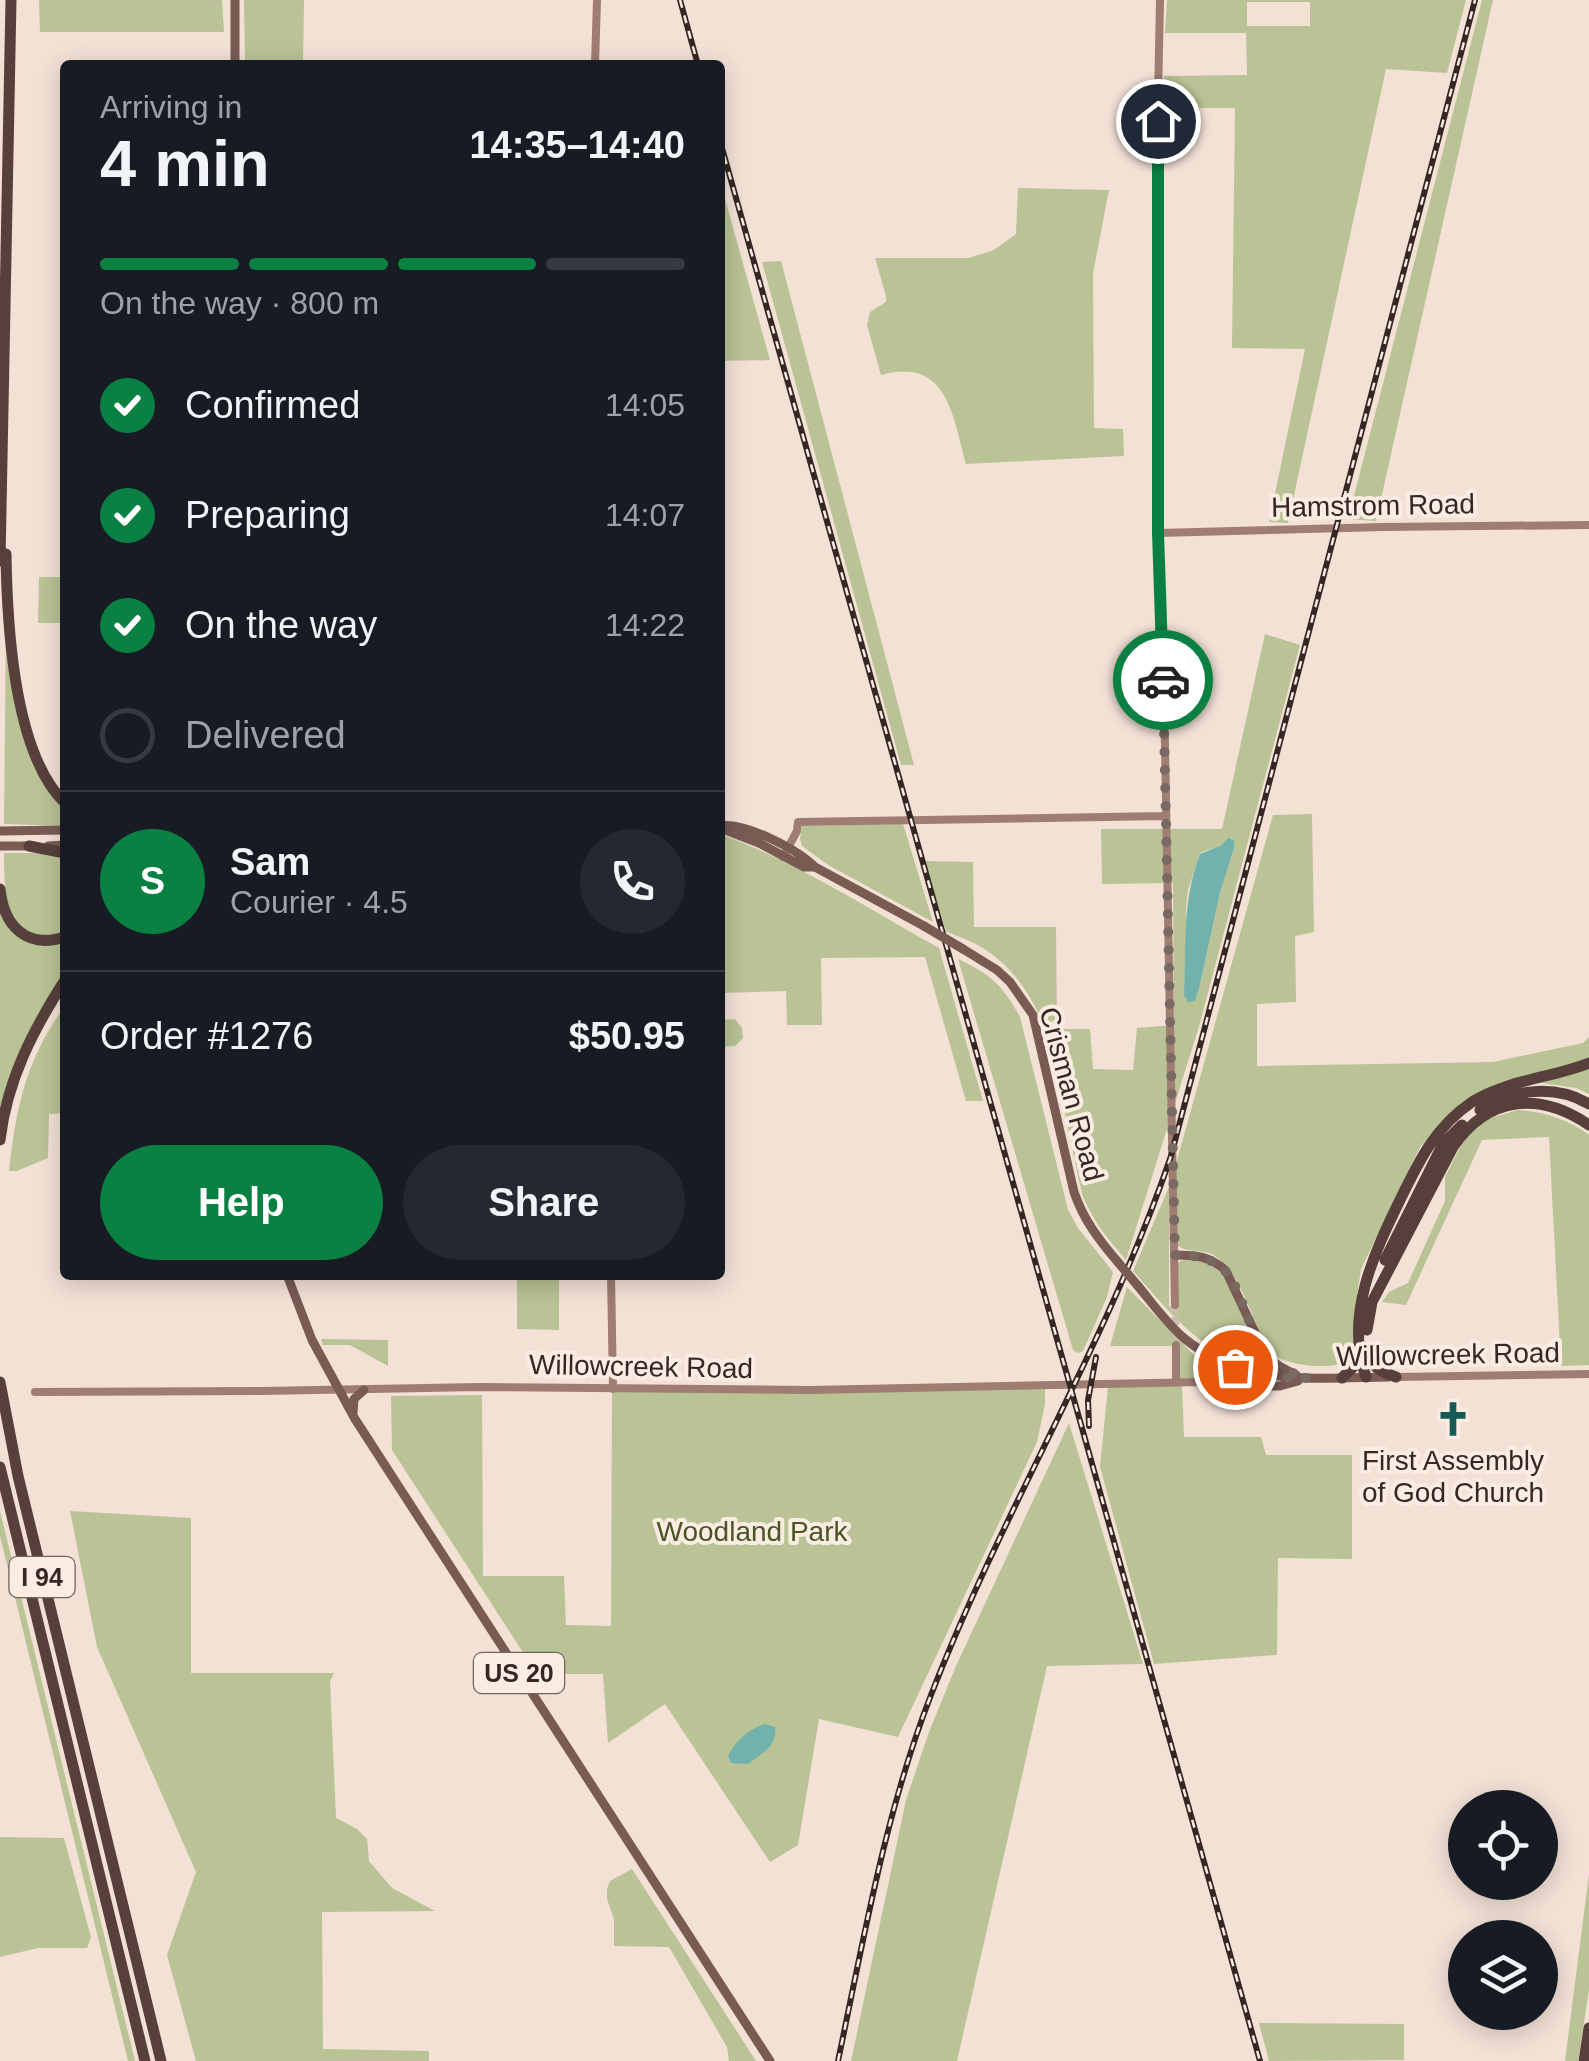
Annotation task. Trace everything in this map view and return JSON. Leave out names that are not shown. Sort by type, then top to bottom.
[{"type":"highway","points":[[0,561],[12,0]]},
{"type":"highway","points":[[2,463],[12,658],[40,768],[60,797]]},
{"type":"highway","points":[[23,846],[60,852]]},
{"type":"highway","points":[[0,889],[4,910],[16,930],[37,940],[60,938]]},
{"type":"highway","points":[[0,1140],[10,1088],[24,1051],[60,988]]},
{"type":"highway","points":[[1366,1377],[1361,1309],[1370,1264],[1421,1156],[1442,1127],[1492,1092],[1589,1063]]},
{"type":"highway","points":[[1366,1282],[1379,1264],[1436,1145],[1470,1110],[1494,1096],[1525,1088],[1559,1089],[1589,1102]]},
{"type":"highway","points":[[1342,1378],[1355,1365],[1363,1346],[1381,1268],[1443,1144],[1462,1124],[1500,1098],[1526,1092],[1557,1093],[1589,1102]]},
{"type":"highway","points":[[1372,1302],[1464,1130],[1480,1118],[1527,1102],[1556,1107],[1589,1125]]},
{"type":"highway","points":[[1363,1346],[1374,1368],[1396,1377]]},
{"type":"highway","name":"I 94","points":[[0,1382],[18,1476],[160,2061]]},
{"type":"highway","name":"I 94","points":[[0,1467],[144,2061]]},
{"type":"highway","points":[[1584,2061],[1589,2028]]},
{"type":"main road","points":[[235,0],[236,60]]},
{"type":"main road","name":"Crisman Road","points":[[725,829],[785,853],[804,866],[816,867],[963,949],[1010,982],[1033,1015],[1080,1211],[1117,1261],[1170,1324],[1198,1349],[1254,1373],[1308,1378]]},
{"type":"main road","points":[[0,831],[60,830]]},
{"type":"main road","points":[[0,846],[60,845]]},
{"type":"main road","points":[[1175,1255],[1204,1256],[1226,1271],[1266,1356],[1308,1378]]},
{"type":"main road","name":"US 20","points":[[289,1280],[312,1340],[354,1416],[770,2061]]},
{"type":"main road","name":"Willowcreek Road","points":[[1308,1378],[1396,1377]]},
{"type":"main road","points":[[1246,1386],[1280,1386],[1308,1378]]},
{"type":"main road","points":[[354,1416],[354,1399],[364,1390]]},
{"type":"street","points":[[596,60],[597,0]]},
{"type":"street","points":[[1160,0],[1158,533],[1175,1305]]},
{"type":"street","name":"Hamstrom Road","points":[[1158,533],[1589,525]]},
{"type":"street","points":[[785,853],[798,822],[1165,816]]},
{"type":"street","points":[[612,1280],[613,1388]]},
{"type":"street","points":[[1176,1345],[1176,1382]]},
{"type":"street","name":"Willowcreek Road","points":[[1396,1377],[1589,1374]]},
{"type":"street","name":"Willowcreek Road","points":[[35,1392],[479,1387],[810,1390],[1176,1382],[1246,1386]]},
{"type":"green space","points":[[39,0],[222,0],[224,32],[40,32]]},
{"type":"green space","points":[[244,0],[304,0],[303,60],[245,60]]},
{"type":"green space","points":[[1167,0],[1466,0],[1447,73],[1386,69],[1288,523],[1269,522],[1305,349],[1232,348],[1235,108],[1163,108],[1164,76],[1247,75],[1246,33],[1165,33]],"holes":[[[1247,2],[1310,2],[1310,26],[1247,26]]]},
{"type":"green space","points":[[1482,0],[1493,0],[1376,521],[1348,519]]},
{"type":"green space","points":[[1018,188],[1109,190],[1093,273],[1094,428],[1123,429],[1124,456],[966,464],[951,410],[934,382],[921,374],[903,371],[881,375],[867,325],[870,312],[886,302],[875,258],[969,258],[994,250],[1016,234]]},
{"type":"green space","points":[[725,199],[770,360],[725,361]]},
{"type":"green space","points":[[781,261],[914,765],[901,765],[762,262]]},
{"type":"green space","points":[[39,577],[60,577],[60,623],[38,623]]},
{"type":"green space","points":[[6,622],[22,719],[60,796],[60,826],[4,824]]},
{"type":"green space","points":[[1265,634],[1300,645],[1200,1023],[1126,1260],[1096,1221],[1082,1194],[1049,1039],[1038,1012],[1024,988],[995,957],[946,931],[925,861],[973,862],[974,927],[1056,927],[1057,1029],[1090,1029],[1093,1069],[1133,1070],[1137,1028],[1174,1025],[1173,883],[1102,884],[1101,829],[1222,829]],"holes":[[[1232,838],[1234,848],[1199,989],[1196,998],[1186,1000],[1188,890],[1200,853]]]},
{"type":"green space","points":[[1312,814],[1314,932],[1295,936],[1296,1002],[1257,1004],[1257,1066],[1493,1062],[1583,1043],[1589,1037],[1589,1058],[1494,1085],[1440,1125],[1420,1147],[1361,1269],[1352,1360],[1321,1366],[1297,1364],[1268,1352],[1239,1286],[1224,1264],[1210,1254],[1178,1246],[1176,1164],[1273,815]]},
{"type":"green space","points":[[903,824],[933,922],[828,865],[802,846],[800,839],[802,826]]},
{"type":"green space","points":[[725,836],[804,872],[939,948],[983,1101],[966,1101],[925,957],[821,958],[822,1025],[787,1025],[786,991],[725,993]]},
{"type":"green space","points":[[4,853],[60,856],[60,934],[29,932],[19,925],[7,902]]},
{"type":"green space","points":[[0,908],[11,928],[60,939],[60,981],[38,1018],[0,1120]]},
{"type":"green space","points":[[958,959],[995,982],[1020,1017],[1068,1210],[1113,1272],[1107,1297],[1083,1351],[1078,1353],[1073,1350]]},
{"type":"green space","points":[[60,1014],[60,1113],[49,1114],[48,1158],[9,1171],[25,1084]]},
{"type":"green space","points":[[735,1019],[742,1028],[743,1038],[735,1046],[725,1047],[725,1020]]},
{"type":"green space","points":[[1589,1067],[1589,1094],[1541,1083]]},
{"type":"green space","points":[[1518,1110],[1555,1117],[1589,1135],[1589,1365],[1561,1366],[1549,1137],[1482,1140],[1406,1305],[1382,1302],[1389,1292],[1408,1283],[1445,1201],[1445,1177],[1466,1135],[1484,1120]]},
{"type":"green space","points":[[1169,1187],[1169,1307],[1178,1306],[1178,1263],[1200,1261],[1214,1267],[1232,1289],[1257,1348],[1279,1370],[1239,1360],[1204,1342],[1178,1320],[1133,1271]]},
{"type":"green space","points":[[517,1280],[559,1280],[559,1330],[517,1329]]},
{"type":"green space","points":[[1127,1287],[1195,1356],[1264,1383],[1179,1379],[1178,1346],[1110,1346]]},
{"type":"green space","points":[[321,1339],[388,1340],[388,1366],[350,1345],[323,1345]]},
{"type":"green space","points":[[1108,1386],[1182,1386],[1184,1437],[1261,1437],[1266,1455],[1352,1455],[1352,1559],[1278,1558],[1277,1655],[1154,1664],[1100,1467]]},
{"type":"green space","name":"Woodland Park","points":[[1045,1387],[1037,1442],[898,1737],[819,1719],[798,1845],[770,1862],[665,1704],[608,1743],[603,1674],[537,1674],[392,1450],[391,1396],[482,1395],[483,1576],[564,1576],[566,1625],[611,1626],[612,1392]]},
{"type":"green space","points":[[1069,1423],[1143,1664],[1047,1666],[957,2061],[851,2061],[906,1800],[929,1732]]},
{"type":"green space","points":[[0,1511],[135,2061],[128,2061],[0,1536]]},
{"type":"green space","points":[[70,1511],[191,1518],[191,1673],[334,1673],[330,1681],[336,1818],[367,1839],[369,1861],[392,1888],[435,1911],[322,1912],[323,2049],[429,2051],[429,2061],[196,2061],[167,1955],[196,1872],[97,1647]]},
{"type":"green space","points":[[0,1837],[64,1838],[91,1937],[87,1948],[38,1948],[0,1957]]},
{"type":"green space","points":[[632,1869],[756,2061],[729,2061],[727,2047],[669,1947],[614,1946],[614,1919],[607,1889],[610,1881]]},
{"type":"green space","points":[[1589,1874],[1589,1990],[1578,2061],[1565,2061]]},
{"type":"green space","points":[[1259,2023],[1404,2024],[1404,2060],[1269,2061]]},
{"type":"water","points":[[1228,838],[1234,840],[1234,848],[1199,989],[1195,1001],[1188,1002],[1184,995],[1186,924],[1194,872],[1200,854],[1222,845]]},
{"type":"water","points":[[765,1724],[775,1727],[774,1739],[767,1749],[748,1764],[731,1763],[728,1756],[739,1740]]},
{"type":"tunnel","points":[[1175,1305],[1176,1345]]},
{"type":"railway","points":[[680,0],[697,60]]},
{"type":"railway","points":[[838,2061],[888,1830],[931,1695],[990,1559],[1117,1293],[1171,1156],[1475,0]]},
{"type":"railway","points":[[725,159],[1260,2061]]},
{"type":"railway","points":[[1089,1426],[1088,1400],[1096,1357]]},
{"type":"way so far","points":[[1163,680],[1175,1255],[1204,1256],[1226,1271],[1266,1356],[1308,1378],[1272,1377],[1235,1367]]},
{"type":"place","name":"First Assembly of God Church","points":[[1453,1419]]},
{"type":"route","points":[[1158,121],[1158,533],[1163,680]]}]
